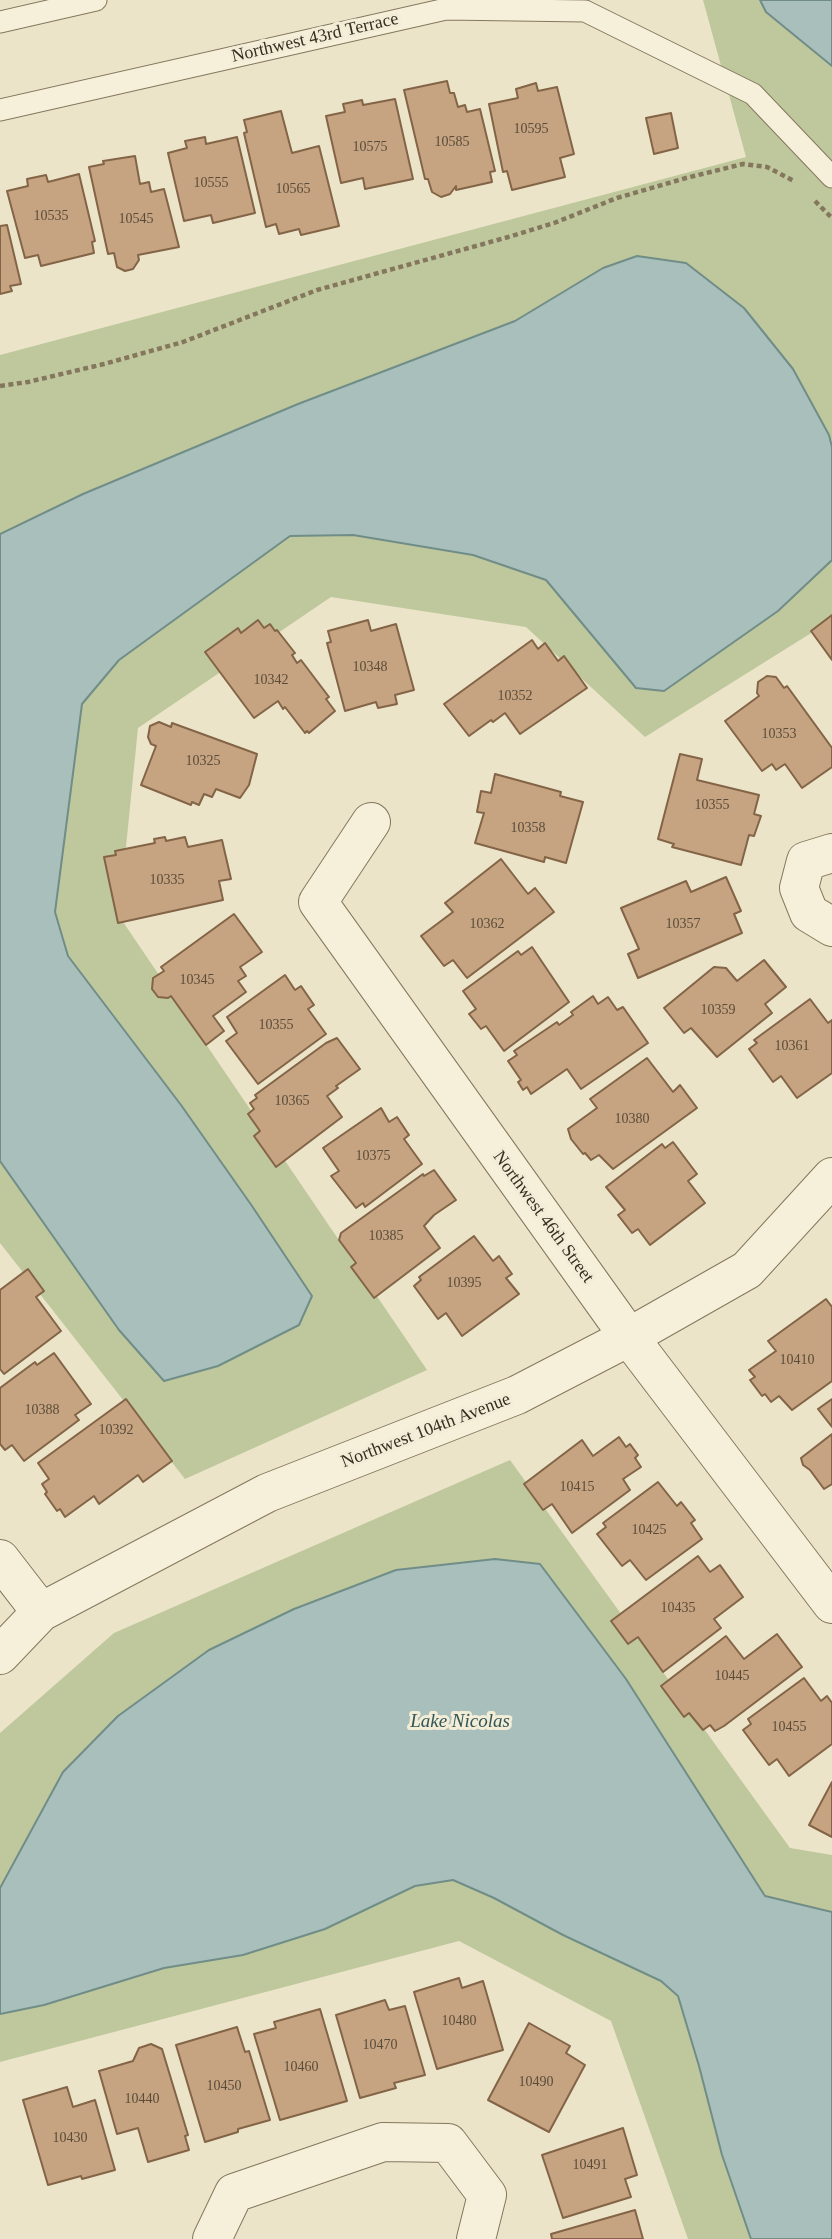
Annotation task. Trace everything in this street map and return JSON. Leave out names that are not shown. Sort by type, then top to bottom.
[{"type":"street","name":"Northwest 46th Street","points":[[371,822],[318,902],[629,1337],[832,1604]]},
{"type":"street","points":[[832,853],[806,861],[799,888],[809,913],[832,927]]},
{"type":"street","name":"Northwest 104th Avenue","points":[[0,1655],[41,1612],[267,1493],[517,1395],[629,1337],[747,1270],[832,1177]]},
{"type":"street","points":[[0,1559],[41,1612]]},
{"type":"street","points":[[212,2239],[234,2193],[383,2142],[448,2143],[487,2195],[477,2239]]},
{"type":"lane","points":[[0,22],[96,0]]},
{"type":"lane","name":"Northwest 43rd Terrace","points":[[0,110],[446,9],[585,10],[753,94],[832,177]]},
{"type":"path","points":[[0,386],[104,364],[183,342],[317,290],[512,236],[617,198],[686,178],[743,164],[767,167],[796,182]]},
{"type":"path","points":[[814,200],[832,218]]},
{"type":"green space","points":[[703,0],[832,0],[832,620],[645,737],[526,627],[331,597],[138,728],[119,916],[427,1370],[185,1479],[0,1243],[0,355],[746,157]]},
{"type":"green space","name":"Lake Nicolas","points":[[510,1460],[790,1848],[832,1855],[832,2239],[688,2239],[611,2021],[459,1941],[0,2062],[0,1733],[114,1633]]},
{"type":"water","points":[[760,0],[832,0],[832,66],[766,12]]},
{"type":"water","points":[[637,256],[686,263],[744,308],[793,369],[829,435],[832,447],[832,560],[778,611],[664,691],[636,688],[546,580],[473,555],[353,535],[290,536],[119,660],[82,704],[55,912],[68,956],[181,1105],[312,1296],[299,1325],[218,1366],[164,1381],[119,1330],[0,1161],[0,534],[83,494],[298,404],[515,321],[603,268]]},
{"type":"water","name":"Lake Nicolas","points":[[495,1559],[540,1564],[626,1679],[765,1896],[832,1912],[832,2239],[751,2239],[722,2155],[678,1996],[661,1981],[453,1880],[415,1886],[325,1929],[243,1955],[164,1968],[44,2005],[0,2014],[0,1888],[63,1772],[118,1716],[209,1650],[294,1609],[396,1570]]},
{"type":"building","points":[[447,81],[458,107],[465,105],[467,112],[480,109],[495,171],[490,172],[492,182],[456,190],[456,186],[450,194],[441,197],[432,192],[428,179],[425,179],[404,90]]},
{"type":"building","points":[[536,83],[538,91],[557,87],[574,154],[560,158],[565,177],[512,190],[507,171],[503,172],[489,104],[518,98],[516,89]]},
{"type":"building","points":[[395,99],[413,179],[365,189],[363,178],[341,183],[326,116],[345,112],[343,104],[362,100],[363,105]]},
{"type":"building","points":[[281,111],[292,153],[319,146],[339,226],[301,235],[299,229],[279,234],[276,224],[266,227],[244,133],[247,132],[244,120]]},
{"type":"building","points":[[671,113],[678,148],[654,154],[646,118]]},
{"type":"building","points":[[205,137],[206,144],[237,137],[255,213],[213,223],[211,215],[184,221],[168,153],[187,148],[185,141]]},
{"type":"building","points":[[135,156],[140,184],[149,182],[151,192],[164,189],[179,247],[138,255],[139,260],[133,269],[125,271],[117,267],[114,253],[108,254],[89,167],[104,164],[103,161]]},
{"type":"building","points":[[79,174],[95,241],[92,242],[94,253],[41,266],[38,255],[25,258],[7,191],[28,186],[27,179],[46,175],[48,182]]},
{"type":"building","points":[[7,225],[21,284],[10,286],[12,291],[0,294],[0,226]]},
{"type":"building","points":[[832,615],[832,660],[811,631]]},
{"type":"building","points":[[258,620],[264,628],[270,624],[277,630],[295,653],[292,655],[297,663],[301,660],[329,697],[326,699],[335,711],[309,733],[305,733],[278,701],[254,718],[205,652],[238,628],[241,633]]},
{"type":"building","points":[[368,620],[371,631],[396,624],[414,690],[395,695],[397,704],[378,708],[376,702],[345,711],[327,643],[331,642],[328,631]]},
{"type":"building","points":[[532,640],[538,649],[545,643],[558,661],[564,656],[587,688],[520,734],[505,713],[469,736],[444,704]]},
{"type":"building","points":[[767,676],[776,677],[784,688],[787,686],[832,748],[832,767],[802,788],[785,764],[776,770],[772,764],[762,771],[725,721],[759,696],[758,682]]},
{"type":"building","points":[[159,722],[171,727],[172,723],[257,754],[249,785],[240,798],[216,789],[212,797],[204,794],[199,805],[192,802],[191,805],[141,785],[156,746],[151,744],[148,737],[150,726]]},
{"type":"building","points":[[680,754],[702,759],[697,780],[759,795],[754,814],[761,816],[754,836],[749,835],[741,865],[672,847],[674,844],[658,839]]},
{"type":"building","points":[[495,774],[561,792],[560,796],[583,802],[566,863],[545,857],[544,862],[475,843],[484,813],[477,812],[481,791],[491,793]]},
{"type":"building","points":[[165,837],[166,841],[185,837],[188,847],[222,840],[231,879],[219,881],[223,900],[118,923],[104,857],[116,855],[115,851],[155,843],[154,839]]},
{"type":"building","points":[[501,859],[528,894],[535,888],[554,912],[467,978],[453,960],[444,966],[421,936],[453,912],[445,903]]},
{"type":"building","points":[[726,877],[741,911],[734,914],[742,933],[638,978],[628,954],[639,949],[621,908],[686,881],[691,892]]},
{"type":"building","points":[[234,914],[262,952],[240,967],[246,976],[238,981],[246,992],[213,1016],[224,1031],[206,1045],[171,996],[158,997],[152,989],[153,978],[164,971],[161,967]]},
{"type":"building","points":[[532,947],[569,1002],[504,1051],[486,1026],[481,1029],[469,1014],[476,1009],[463,991],[518,951],[521,955]]},
{"type":"building","points":[[764,960],[786,987],[765,1004],[772,1013],[717,1057],[691,1028],[684,1033],[664,1008],[714,967],[726,968],[737,981]]},
{"type":"building","points":[[285,975],[295,990],[301,986],[314,1005],[308,1009],[326,1034],[258,1084],[226,1041],[237,1033],[227,1017]]},
{"type":"building","points":[[593,996],[598,1004],[608,997],[617,1010],[623,1007],[648,1043],[581,1089],[567,1069],[531,1094],[527,1087],[523,1090],[518,1082],[521,1080],[508,1061],[517,1055],[514,1051],[557,1022],[559,1025],[573,1015],[571,1012]]},
{"type":"building","points":[[810,999],[828,1023],[832,1020],[832,1073],[797,1098],[781,1076],[773,1082],[749,1049],[757,1043],[754,1040]]},
{"type":"building","points":[[337,1038],[360,1069],[327,1096],[342,1117],[276,1167],[254,1136],[260,1131],[248,1114],[254,1109],[250,1103],[257,1098],[255,1095],[326,1043]]},
{"type":"building","points":[[647,1058],[673,1092],[680,1085],[697,1108],[613,1169],[599,1155],[591,1160],[571,1139],[568,1129],[597,1108],[590,1099]]},
{"type":"building","points":[[381,1108],[389,1122],[397,1117],[409,1135],[404,1139],[422,1164],[365,1207],[363,1203],[356,1208],[331,1176],[339,1171],[323,1148]]},
{"type":"building","points":[[673,1142],[697,1174],[688,1181],[705,1203],[650,1245],[638,1229],[632,1233],[618,1215],[625,1210],[606,1187],[662,1144],[665,1148]]},
{"type":"building","points":[[434,1170],[456,1200],[434,1215],[424,1226],[440,1248],[374,1298],[351,1267],[356,1263],[339,1240],[341,1233],[423,1174],[424,1176]]},
{"type":"building","points":[[474,1236],[493,1261],[499,1256],[512,1274],[506,1278],[519,1294],[462,1336],[446,1313],[438,1319],[414,1286],[421,1280],[419,1277]]},
{"type":"building","points":[[28,1269],[44,1291],[36,1297],[61,1331],[4,1374],[0,1369],[0,1290]]},
{"type":"building","points":[[826,1299],[832,1307],[832,1381],[792,1410],[779,1396],[771,1402],[765,1394],[762,1396],[750,1380],[755,1377],[749,1370],[776,1351],[768,1341]]},
{"type":"building","points":[[54,1353],[91,1404],[75,1415],[79,1420],[24,1461],[12,1445],[5,1450],[0,1444],[0,1388],[35,1362],[37,1365]]},
{"type":"building","points":[[126,1399],[172,1461],[143,1482],[138,1475],[99,1504],[94,1496],[65,1517],[45,1494],[47,1492],[42,1484],[49,1479],[38,1463]]},
{"type":"building","points":[[832,1399],[832,1427],[818,1409]]},
{"type":"building","points":[[832,1434],[832,1484],[824,1489],[803,1465],[801,1458]]},
{"type":"building","points":[[619,1437],[626,1447],[630,1444],[638,1455],[635,1458],[641,1467],[623,1479],[630,1490],[572,1533],[552,1504],[543,1510],[524,1484],[582,1440],[593,1456]]},
{"type":"building","points":[[658,1482],[677,1506],[681,1502],[695,1520],[691,1523],[702,1539],[646,1580],[630,1560],[622,1566],[597,1534],[606,1527],[603,1523]]},
{"type":"building","points":[[698,1556],[710,1572],[720,1565],[743,1597],[714,1619],[721,1628],[663,1672],[638,1637],[628,1644],[611,1621]]},
{"type":"building","points":[[777,1634],[802,1667],[715,1731],[710,1725],[703,1730],[689,1713],[684,1717],[661,1686],[726,1636],[744,1659]]},
{"type":"building","points":[[804,1678],[821,1701],[827,1696],[832,1703],[832,1744],[789,1776],[777,1759],[769,1765],[743,1730],[751,1724],[748,1719]]},
{"type":"building","points":[[832,1782],[832,1837],[809,1825]]},
{"type":"building","points":[[459,1978],[462,1988],[483,1981],[503,2050],[437,2069],[414,1992]]},
{"type":"building","points":[[385,2000],[389,2010],[405,2006],[425,2075],[394,2083],[396,2088],[360,2098],[336,2015]]},
{"type":"building","points":[[320,2009],[347,2101],[280,2120],[254,2034],[276,2028],[274,2022]]},
{"type":"building","points":[[529,2023],[570,2046],[566,2053],[585,2065],[549,2132],[488,2100]]},
{"type":"building","points":[[237,2027],[245,2052],[249,2051],[270,2120],[205,2142],[176,2045]]},
{"type":"building","points":[[151,2044],[162,2049],[188,2135],[185,2136],[189,2150],[148,2162],[138,2128],[117,2134],[99,2071],[133,2061],[139,2048]]},
{"type":"building","points":[[67,2087],[73,2107],[95,2100],[115,2170],[48,2185],[23,2100]]},
{"type":"building","points":[[623,2128],[637,2175],[625,2179],[631,2197],[563,2218],[542,2155]]},
{"type":"building","points":[[635,2210],[643,2239],[552,2239],[551,2234]]}]
